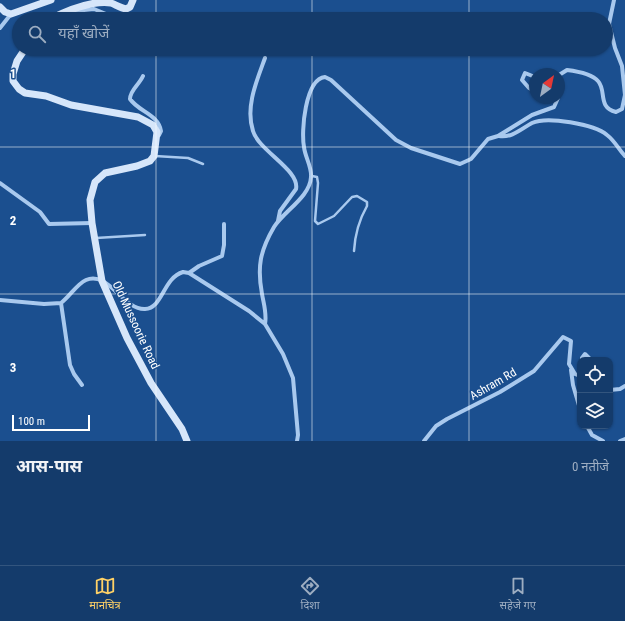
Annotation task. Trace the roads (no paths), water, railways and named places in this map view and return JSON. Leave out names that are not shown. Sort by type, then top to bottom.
[{"type":"main road","points":[[17,12],[51,0]]},
{"type":"main road","points":[[70,11],[102,2],[111,3],[126,10],[130,7],[133,0]]},
{"type":"main road","points":[[0,7],[5,12],[11,14]]},
{"type":"main road","points":[[20,56],[17,60],[13,74],[13,81],[19,89],[25,93],[46,96],[71,105],[138,117],[154,126],[158,136],[154,156]]},
{"type":"main road","name":"Old Mussoorie Road","points":[[154,156],[150,161],[144,164],[106,173],[98,179],[92,188],[90,200],[92,223],[102,281],[127,338],[151,383],[182,429],[187,441]]},
{"type":"street","points":[[612,12],[614,0]]},
{"type":"street","points":[[70,11],[94,9],[101,12]]},
{"type":"street","points":[[0,28],[11,14]]},
{"type":"street","points":[[565,71],[567,70],[594,78],[600,85],[602,100],[606,106],[616,112],[622,109],[624,100],[622,66],[613,40]]},
{"type":"street","points":[[265,58],[253,94],[251,113],[252,130],[257,140],[292,175],[297,185],[296,189],[280,211],[278,221]]},
{"type":"street","points":[[529,74],[525,72],[522,80],[529,88]]},
{"type":"street","points":[[143,76],[140,83],[132,91],[130,99],[138,109],[148,113],[158,122],[160,131],[158,136]]},
{"type":"street","points":[[265,324],[266,315],[260,276],[260,256],[278,221],[309,186],[312,176],[304,149],[305,120],[307,103],[312,87],[317,80],[321,77],[331,80],[346,92],[362,110],[396,140],[421,152],[456,163],[464,163],[478,152],[488,139],[498,136],[532,115],[554,107],[555,104]]},
{"type":"street","points":[[498,136],[509,136],[540,121],[580,125],[595,128],[608,136],[625,156]]},
{"type":"street","points":[[0,183],[40,212],[49,224],[92,223]]},
{"type":"street","points":[[189,273],[198,266],[222,256],[224,245],[224,224]]},
{"type":"street","points":[[0,300],[44,304],[61,303],[87,280],[94,278],[102,281],[133,306],[146,309],[153,306],[158,301],[172,277],[183,272],[189,273],[249,311],[265,324],[283,354],[293,378],[297,441]]},
{"type":"street","points":[[61,303],[70,365],[74,374],[82,385]]},
{"type":"street","name":"Ashram Rd","points":[[424,441],[436,426],[500,392],[534,371],[563,337],[566,337],[572,343],[569,364],[571,369]]},
{"type":"street","points":[[571,369],[577,375]]},
{"type":"street","points":[[571,369],[573,385],[577,399]]},
{"type":"street","points":[[613,390],[620,389],[625,386]]},
{"type":"street","points":[[589,429],[592,435],[603,441]]},
{"type":"street","points":[[620,441],[625,439]]},
{"type":"lane","points":[[154,156],[188,158],[203,164]]},
{"type":"lane","points":[[312,176],[317,177],[318,183],[315,221],[318,224],[334,216],[352,197],[357,196],[367,202],[367,206],[355,237],[354,251]]},
{"type":"lane","points":[[95,238],[145,235]]}]
